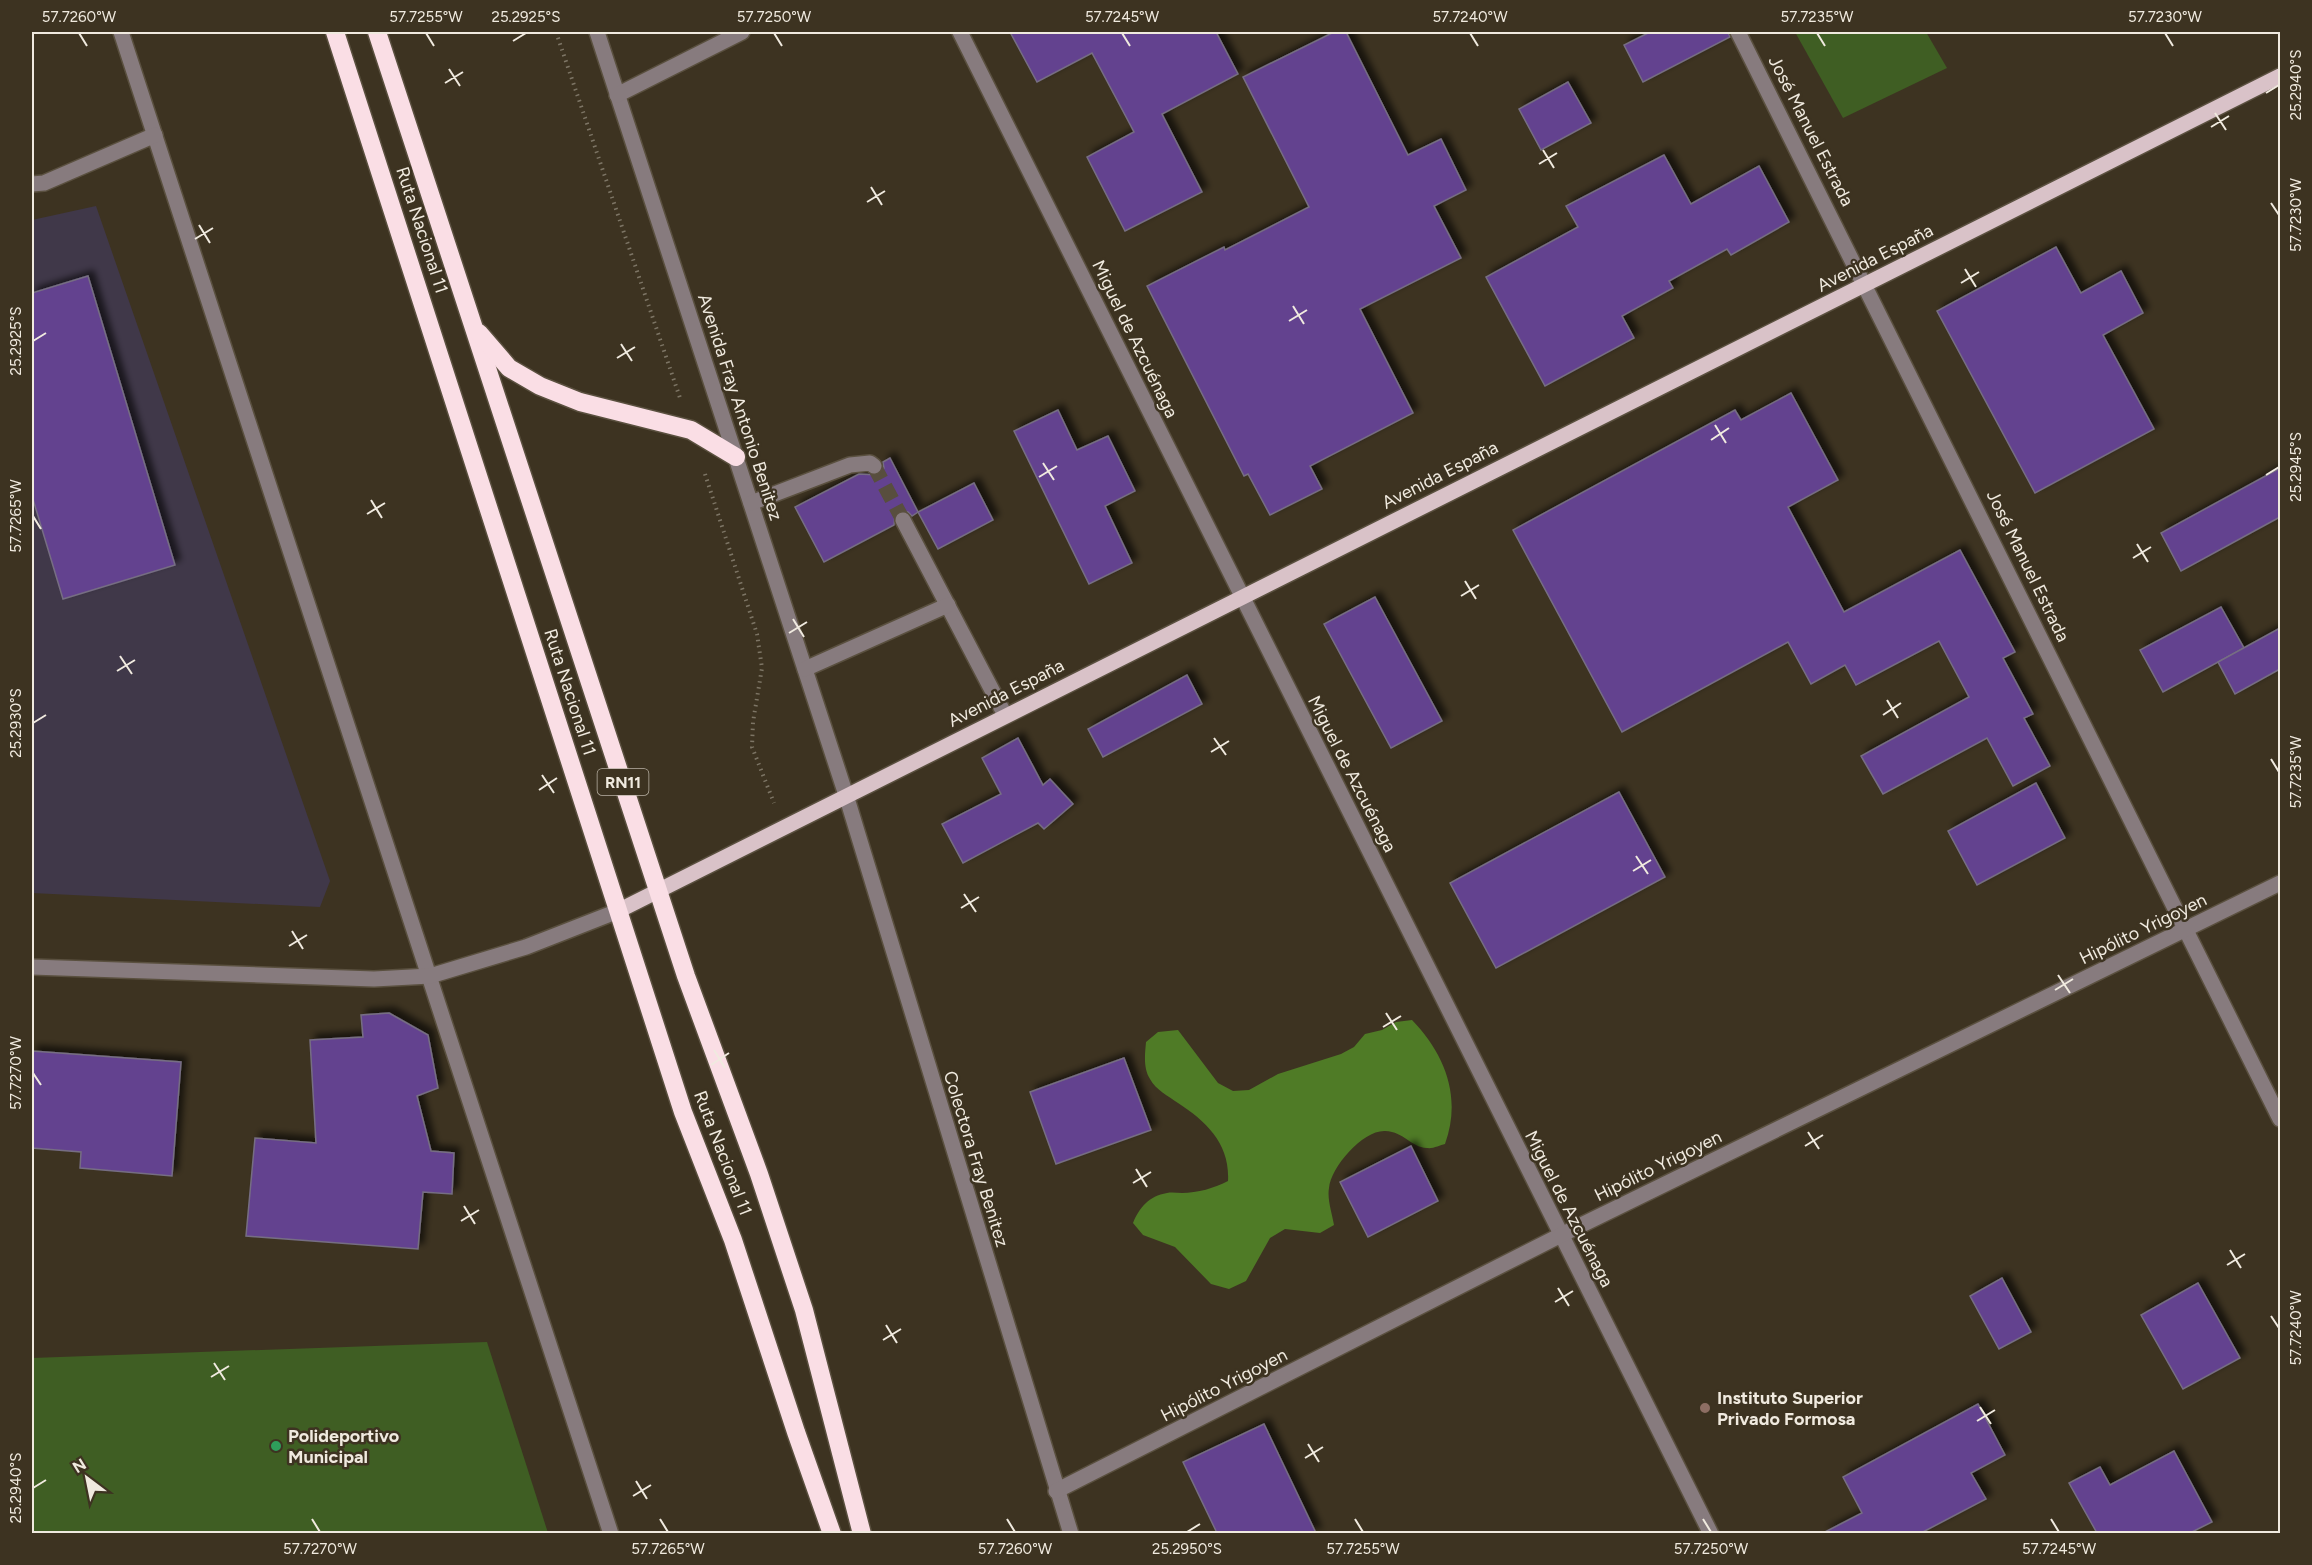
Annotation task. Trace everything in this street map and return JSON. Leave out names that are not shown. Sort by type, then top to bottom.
[{"type":"highway","name":"Ruta Nacional 11","points":[[335,32],[683,1112],[733,1240],[832,1533]]},
{"type":"highway","name":"Ruta Nacional 11","points":[[377,32],[686,976],[759,1174],[804,1310],[862,1533]]},
{"type":"highway","points":[[474,326],[509,368],[540,386],[580,402],[691,430],[736,457]]},
{"type":"main road","name":"Avenida España","points":[[618,911],[2280,76]]},
{"type":"street","points":[[121,32],[611,1533]]},
{"type":"street","name":"Avenida Fray Antonio Benitez","points":[[597,32],[846,795]]},
{"type":"street","points":[[617,95],[742,32]]},
{"type":"street","name":"Miguel de Azcuénaga","points":[[960,32],[1711,1533]]},
{"type":"street","name":"José Manuel Estrada","points":[[1738,32],[1866,284],[2280,1119]]},
{"type":"street","points":[[32,184],[44,183],[155,135]]},
{"type":"street","points":[[751,503],[850,465],[870,463],[874,466]]},
{"type":"street","points":[[903,520],[1005,715]]},
{"type":"street","points":[[805,669],[948,605]]},
{"type":"street","name":"Colectora Fray Benitez","points":[[846,795],[1056,1491],[1071,1533]]},
{"type":"street","name":"Hipólito Yrigoyen","points":[[1056,1491],[1561,1235],[2280,883]]},
{"type":"street","points":[[32,967],[374,979],[430,976],[525,947],[618,911]]},
{"type":"shaded area","points":[[96,206],[330,881],[320,907],[32,893],[32,220]]},
{"type":"green space","points":[[1795,32],[1926,32],[1947,68],[1843,118]]},
{"type":"green space","points":[[1412,1020],[1433,1047],[1447,1077],[1452,1110],[1445,1144],[1432,1148],[1421,1147],[1398,1134],[1385,1131],[1376,1132],[1358,1143],[1342,1160],[1331,1179],[1329,1197],[1334,1225],[1320,1233],[1285,1229],[1270,1238],[1246,1281],[1229,1289],[1211,1284],[1175,1247],[1143,1235],[1133,1223],[1138,1212],[1155,1197],[1169,1193],[1200,1191],[1228,1181],[1225,1156],[1215,1135],[1189,1110],[1159,1090],[1148,1075],[1145,1061],[1146,1042],[1158,1032],[1178,1030],[1218,1083],[1233,1091],[1249,1090],[1278,1074],[1341,1054],[1354,1047],[1365,1034],[1382,1030],[1396,1022]]},
{"type":"green space","name":"Polideportivo Municipal","points":[[487,1342],[548,1533],[32,1533],[32,1358]]},
{"type":"building","points":[[1010,32],[1216,32],[1238,74],[1162,114],[1202,192],[1125,231],[1087,157],[1134,132],[1092,53],[1037,82]]},
{"type":"building","points":[[1334,32],[1346,32],[1408,155],[1441,139],[1466,190],[1434,206],[1461,258],[1360,309],[1413,413],[1310,466],[1322,489],[1270,515],[1248,474],[1244,476],[1147,286],[1224,247],[1225,250],[1309,207],[1243,77]]},
{"type":"building","points":[[1650,32],[1728,32],[1730,37],[1643,82],[1624,45]]},
{"type":"building","points":[[1568,82],[1591,123],[1541,150],[1519,109]]},
{"type":"building","points":[[1664,155],[1691,204],[1759,166],[1789,222],[1731,255],[1727,249],[1669,281],[1673,288],[1622,316],[1634,338],[1545,386],[1486,277],[1578,227],[1566,206]]},
{"type":"building","points":[[2056,247],[2081,293],[2121,271],[2143,313],[2103,335],[2154,429],[2035,493],[1937,311]]},
{"type":"building","points":[[88,276],[175,565],[63,599],[32,496],[32,293]]},
{"type":"building","points":[[1791,393],[1838,480],[1788,507],[1844,612],[1960,550],[2015,652],[2003,658],[2033,714],[2024,718],[2050,766],[2013,786],[1987,738],[1883,794],[1861,756],[1969,697],[1939,641],[1856,685],[1845,665],[1811,684],[1788,642],[1622,732],[1513,530],[1735,410],[1741,420]]},
{"type":"building","points":[[1058,410],[1077,450],[1108,436],[1135,491],[1105,506],[1132,563],[1089,584],[1014,431]]},
{"type":"building","points":[[890,458],[918,512],[912,516],[908,512],[899,511],[895,515],[894,525],[824,562],[795,507],[859,474],[878,475],[884,468],[883,462]]},
{"type":"building","points":[[2280,468],[2280,517],[2181,571],[2161,533]]},
{"type":"building","points":[[974,483],[993,520],[938,549],[918,512]]},
{"type":"building","points":[[1375,597],[1442,721],[1391,748],[1324,624]]},
{"type":"building","points":[[2221,607],[2244,648],[2163,692],[2140,650]]},
{"type":"building","points":[[2280,628],[2280,669],[2235,694],[2218,662]]},
{"type":"building","points":[[1187,675],[1202,704],[1103,757],[1088,729]]},
{"type":"building","points":[[1018,738],[1043,785],[1050,779],[1073,804],[1044,829],[1038,823],[963,863],[942,824],[1001,794],[982,758]]},
{"type":"building","points":[[2036,783],[2065,838],[1977,885],[1948,831]]},
{"type":"building","points":[[1619,792],[1665,877],[1496,968],[1450,883]]},
{"type":"building","points":[[389,1013],[428,1035],[438,1088],[417,1096],[431,1151],[454,1153],[452,1194],[423,1192],[418,1249],[246,1236],[255,1138],[316,1143],[310,1040],[363,1037],[361,1015]]},
{"type":"building","points":[[32,1051],[181,1062],[172,1176],[80,1168],[81,1152],[32,1148]]},
{"type":"building","points":[[1124,1058],[1151,1130],[1056,1164],[1030,1092]]},
{"type":"building","points":[[1411,1146],[1438,1201],[1368,1237],[1340,1182]]},
{"type":"building","points":[[2002,1278],[2031,1332],[1999,1349],[1970,1296]]},
{"type":"building","points":[[2198,1283],[2240,1358],[2183,1389],[2141,1315]]},
{"type":"building","points":[[1978,1404],[2005,1455],[1971,1473],[1986,1499],[1921,1533],[1823,1533],[1862,1513],[1843,1477]]},
{"type":"building","points":[[1264,1424],[1316,1533],[1217,1533],[1183,1462]]},
{"type":"building","points":[[2174,1451],[2212,1522],[2190,1533],[2097,1533],[2069,1483],[2100,1467],[2110,1485]]},
{"type":"tunnel","points":[[874,466],[903,520]]},
{"type":"place","name":"Instituto Superior Privado Formosa","points":[[1705,1408]]},
{"type":"place","name":"Polideportivo Municipal","points":[[276,1446]]}]
